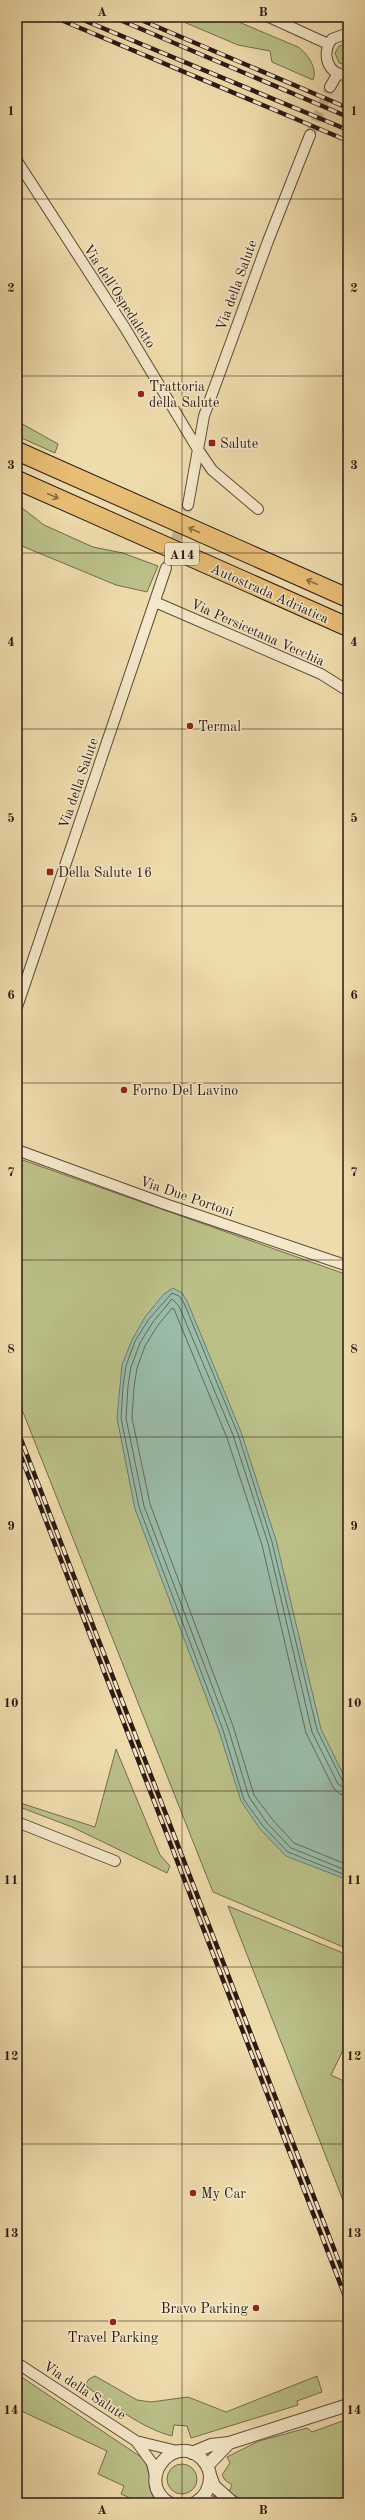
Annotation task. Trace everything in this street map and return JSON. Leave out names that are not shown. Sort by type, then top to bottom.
[{"type":"highway","name":"Autostrada Adriatica","points":[[17,451],[348,598]]},
{"type":"highway","name":"Autostrada Adriatica","points":[[17,480],[348,628]]},
{"type":"street","points":[[270,17],[328,44]]},
{"type":"street","points":[[330,86],[343,74],[332,69],[326,57],[328,44],[337,36],[348,33]]},
{"type":"street","name":"Via della Salute","points":[[188,505],[197,448],[211,395],[310,135]]},
{"type":"street","name":"Via dell'Ospedaletto","points":[[17,161],[125,328],[197,448]]},
{"type":"street","points":[[197,448],[212,470],[258,509]]},
{"type":"street","name":"Via della Salute","points":[[17,1007],[166,568]]},
{"type":"street","name":"Via Persicetana Vecchia","points":[[155,602],[320,674],[348,691]]},
{"type":"street","name":"Via Due Portoni","points":[[17,1150],[165,1204],[348,1266]]},
{"type":"street","points":[[17,1822],[115,1861]]},
{"type":"street","name":"Via della Salute","points":[[17,2364],[136,2441],[178,2451]]},
{"type":"street","points":[[192,2453],[211,2445],[229,2443],[348,2405]]},
{"type":"street","name":"Via della Salute","points":[[136,2441],[152,2463],[155,2476]]},
{"type":"street","points":[[197,2502],[208,2489],[208,2471],[229,2443]]},
{"type":"street","points":[[169,2503],[159,2493],[155,2476],[162,2460],[178,2451],[192,2453],[198,2456],[208,2471],[214,2486],[232,2503]]},
{"type":"street","points":[[197,2502],[214,2503]]},
{"type":"green space","points":[[172,17],[227,17],[298,47],[311,61],[314,71],[313,80],[272,62],[270,51],[238,45]]},
{"type":"green space","points":[[348,43],[348,66],[339,63],[335,53],[339,46]]},
{"type":"green space","points":[[17,421],[58,444],[55,453],[17,436]]},
{"type":"green space","points":[[17,504],[44,525],[93,547],[123,553],[158,566],[147,592],[116,585],[17,544]]},
{"type":"green space","points":[[17,1158],[348,1275],[348,1949],[213,1892],[17,1397]]},
{"type":"green space","points":[[116,1749],[160,1855],[170,1866],[167,1873],[72,1827],[17,1806],[17,1802],[95,1827]]},
{"type":"green space","points":[[228,1906],[348,1955],[348,2040],[331,2075],[348,2083],[348,2213]]},
{"type":"green space","points":[[17,2374],[144,2459],[156,2503],[133,2503],[130,2498],[121,2494],[124,2486],[98,2474],[107,2451],[17,2409]]},
{"type":"green space","points":[[95,2376],[137,2400],[151,2402],[188,2397],[226,2412],[317,2376],[322,2392],[297,2401],[298,2405],[191,2438],[187,2426],[174,2425],[172,2436],[149,2428],[138,2422],[87,2387],[86,2384],[89,2379]]},
{"type":"green space","points":[[348,2419],[348,2503],[248,2503],[229,2492],[232,2485],[225,2480],[222,2475],[230,2463],[227,2457],[259,2441],[307,2428],[312,2432]]},
{"type":"green space","points":[[182,2464],[188,2465],[196,2473],[196,2485],[188,2493],[182,2494],[176,2493],[168,2485],[167,2479],[168,2473],[176,2465]]},
{"type":"water","points":[[173,1288],[182,1293],[187,1301],[241,1432],[276,1540],[321,1729],[348,1784],[348,1880],[286,1856],[260,1829],[241,1801],[219,1731],[135,1509],[117,1418],[122,1365],[132,1340],[145,1317],[164,1294]]},
{"type":"tunnel","points":[[310,135],[330,87]]},
{"type":"tunnel","points":[[166,568],[188,505]]},
{"type":"railway","points":[[54,17],[348,141]]},
{"type":"railway","points":[[76,17],[348,130]]},
{"type":"railway","points":[[113,17],[348,117]]},
{"type":"railway","points":[[134,17],[348,108]]},
{"type":"railway","points":[[17,1429],[348,2285]]},
{"type":"railway","points":[[17,1446],[348,2304]]},
{"type":"place","name":"Trattoria della Salute","points":[[141,394]]},
{"type":"place","name":"Salute","points":[[212,443]]},
{"type":"place","name":"Termal","points":[[190,726]]},
{"type":"place","name":"Della Salute 16","points":[[50,872]]},
{"type":"place","name":"Forno Del Lavino","points":[[124,1090]]},
{"type":"place","name":"My Car","points":[[193,2193]]},
{"type":"place","name":"Bravo Parking","points":[[256,2308]]},
{"type":"place","name":"Travel Parking","points":[[113,2322]]}]
